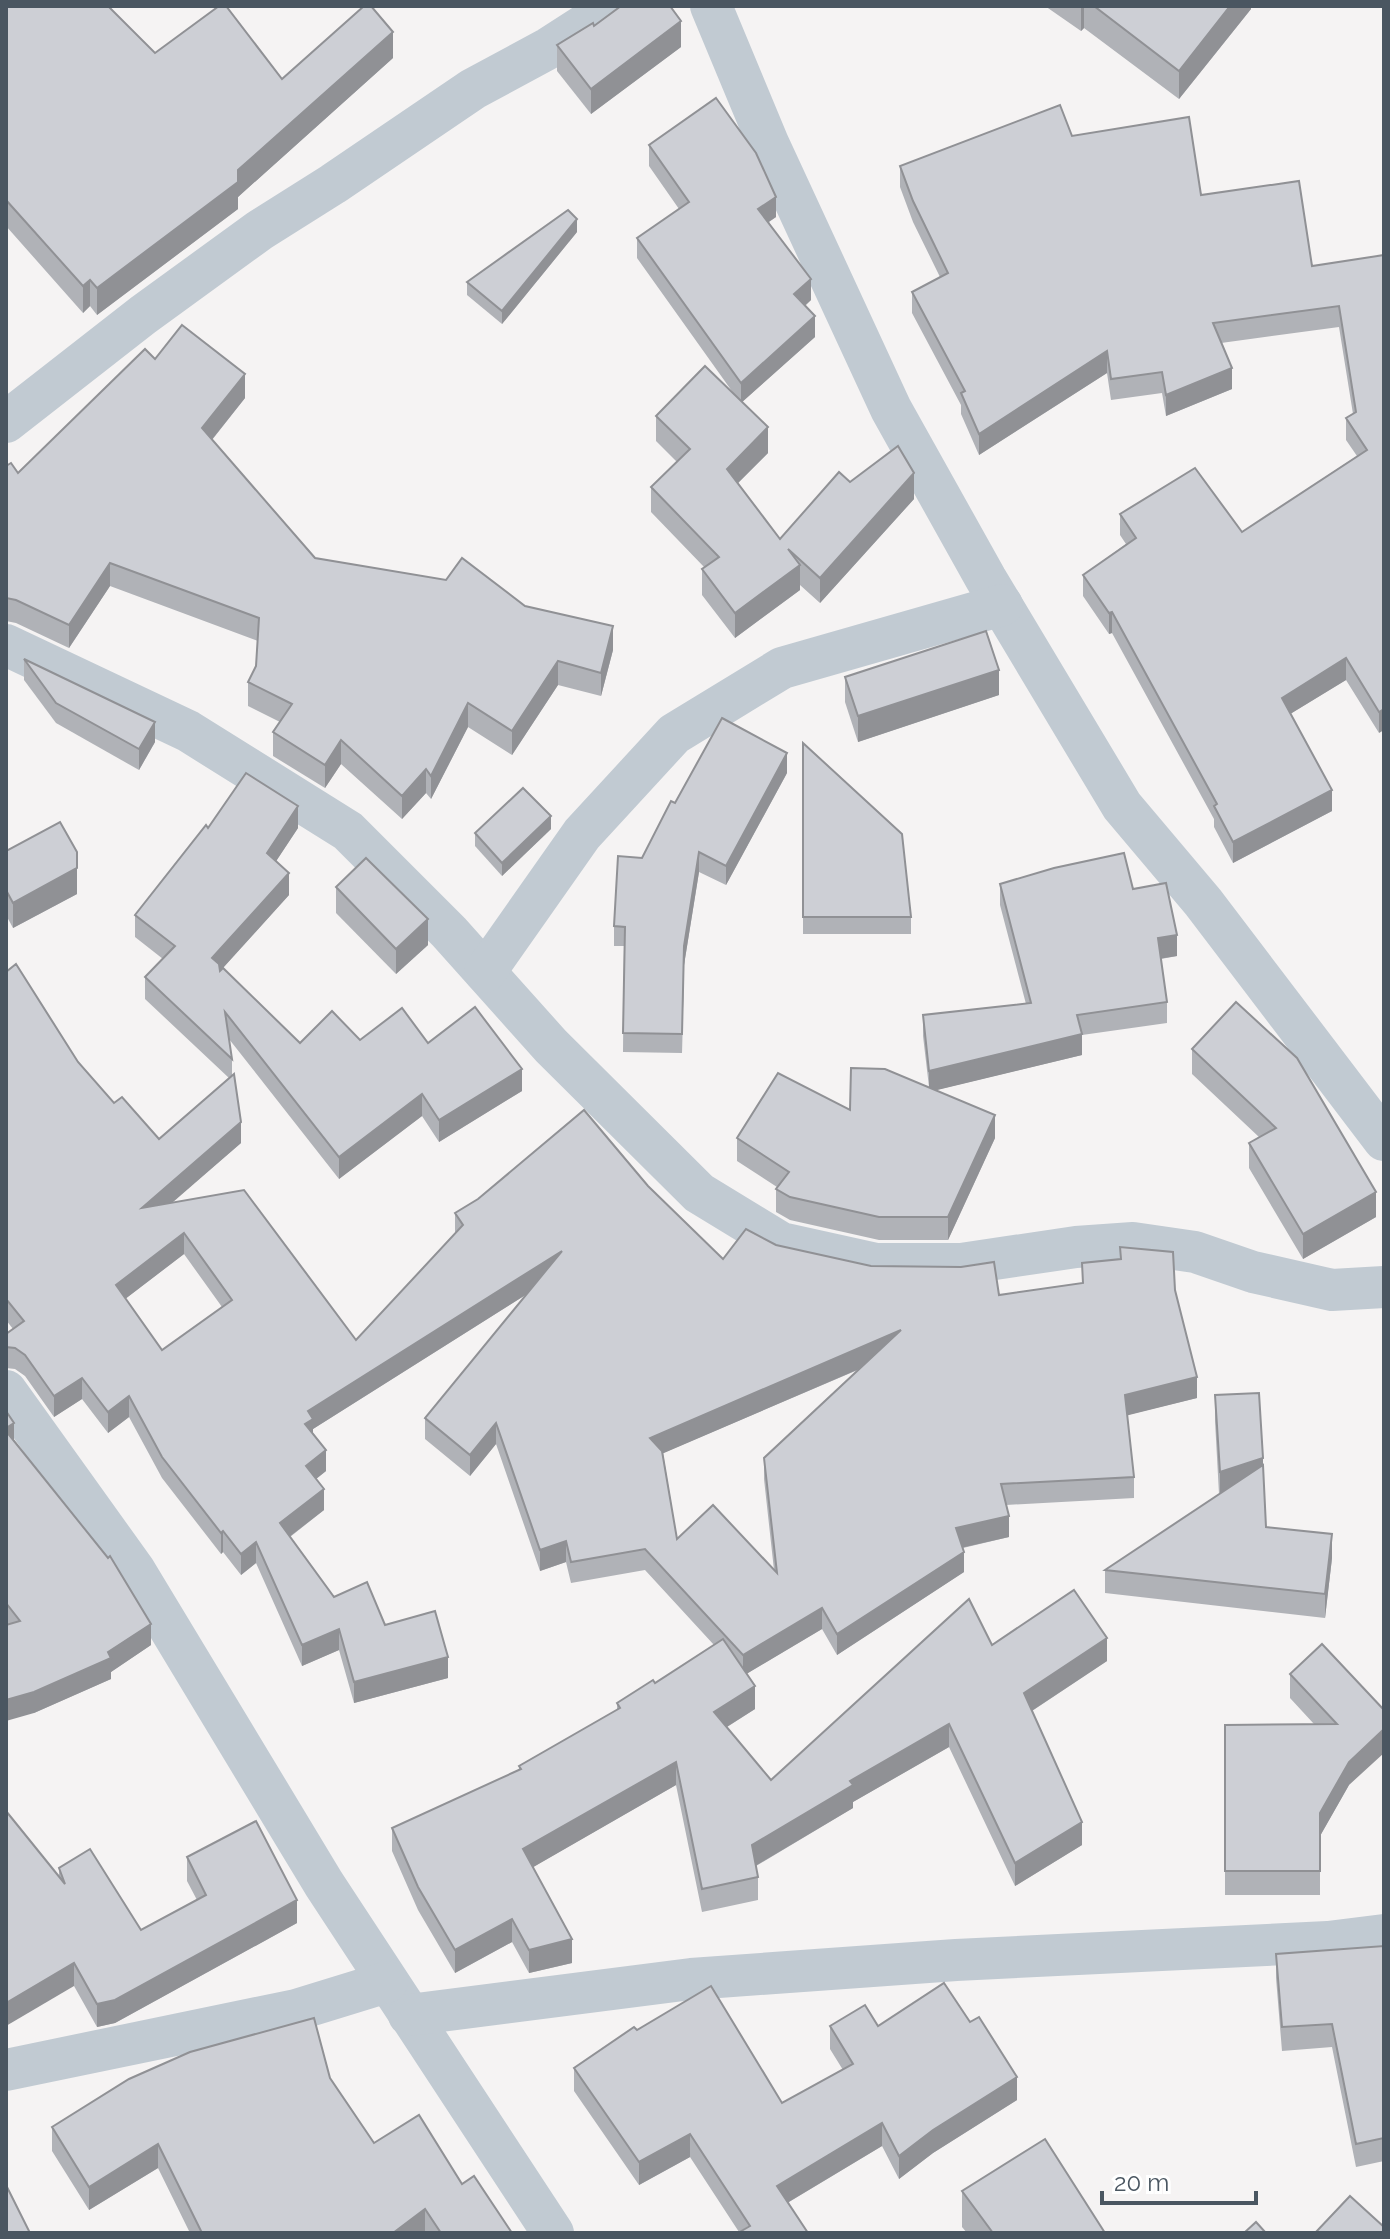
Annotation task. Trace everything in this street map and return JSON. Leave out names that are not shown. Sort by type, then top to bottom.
[{"type":"street","points":[[6,422],[143,315],[260,230],[473,89],[549,48],[614,6]]},
{"type":"street","points":[[711,6],[768,143],[891,409],[1002,605],[1122,806],[1203,902],[1384,1140]]},
{"type":"street","points":[[485,972],[582,834],[674,734],[782,668],[1002,605]]},
{"type":"street","points":[[6,645],[188,731],[348,831],[449,932],[551,1046],[699,1193],[781,1243],[876,1264],[961,1264],[1076,1247],[1133,1243],[1195,1252],[1253,1272],[1332,1290],[1384,1287]]},
{"type":"street","points":[[6,1391],[135,1571],[316,1870],[553,2233]]},
{"type":"street","points":[[6,2070],[296,2010],[398,1998],[956,1960],[1328,1942],[1384,1935]]},
{"type":"building","points":[[6,6],[108,6],[155,53],[219,6],[226,6],[282,79],[364,6],[371,6],[393,32],[238,170],[238,182],[97,288],[90,280],[83,286],[6,200]]},
{"type":"building","points":[[621,6],[670,6],[681,21],[591,89],[557,45],[593,23],[594,26]]},
{"type":"building","points":[[1094,6],[1230,6],[1179,71]]},
{"type":"building","points":[[716,98],[756,153],[776,197],[758,209],[811,279],[794,294],[815,316],[741,383],[637,238],[689,202],[649,145]]},
{"type":"building","points":[[1060,105],[1072,136],[1189,117],[1201,195],[1299,181],[1312,266],[1384,255],[1384,709],[1379,712],[1346,658],[1282,698],[1332,790],[1233,842],[1214,806],[1217,804],[1112,612],[1109,613],[1083,575],[1136,538],[1120,514],[1195,468],[1242,532],[1367,450],[1346,418],[1356,412],[1339,306],[1213,323],[1232,368],[1166,395],[1162,372],[1111,379],[1107,351],[979,434],[961,393],[965,391],[912,292],[948,273],[913,201],[900,166]]},
{"type":"building","points":[[568,210],[577,219],[502,311],[467,282]]},
{"type":"building","points":[[182,325],[245,374],[202,428],[315,558],[446,580],[462,558],[525,606],[613,626],[601,673],[558,661],[512,731],[468,703],[431,776],[426,769],[402,796],[341,740],[325,765],[273,732],[292,704],[248,682],[256,666],[259,618],[110,563],[69,625],[6,598],[6,466],[11,463],[18,473],[145,349],[155,359]]},
{"type":"building","points":[[705,366],[768,427],[727,469],[780,539],[839,472],[850,482],[898,446],[914,473],[820,578],[788,549],[800,565],[735,613],[702,569],[719,557],[651,487],[690,449],[656,416]]},
{"type":"building","points":[[986,631],[999,670],[858,716],[845,677]]},
{"type":"building","points":[[24,659],[155,722],[139,749],[56,703]]},
{"type":"building","points":[[722,718],[787,753],[726,866],[699,852],[684,946],[682,1034],[623,1033],[625,927],[614,926],[618,856],[642,858],[671,801],[675,803]]},
{"type":"building","points":[[803,743],[902,834],[911,917],[803,917]]},
{"type":"building","points":[[246,773],[298,806],[267,853],[289,873],[212,958],[219,964],[220,971],[223,968],[300,1043],[332,1011],[360,1040],[402,1008],[428,1043],[475,1007],[522,1069],[439,1120],[422,1094],[339,1157],[225,1012],[232,1059],[145,977],[175,946],[135,915],[206,825],[208,828]]},
{"type":"building","points":[[523,788],[551,816],[502,863],[475,833]]},
{"type":"building","points":[[60,822],[77,852],[77,868],[13,903],[6,890],[6,851]]},
{"type":"building","points":[[1124,853],[1133,889],[1166,883],[1177,935],[1158,938],[1167,1002],[1077,1015],[1082,1034],[929,1071],[923,1015],[1031,1003],[1000,884],[1054,868]]},
{"type":"building","points":[[366,858],[428,919],[396,949],[336,887]]},
{"type":"building","points":[[16,964],[78,1062],[114,1103],[122,1097],[159,1139],[234,1074],[241,1122],[142,1208],[244,1190],[356,1340],[463,1225],[455,1213],[478,1199],[584,1110],[648,1186],[723,1259],[746,1229],[776,1245],[871,1266],[961,1267],[994,1262],[999,1295],[1083,1283],[1082,1263],[1121,1259],[1120,1247],[1173,1252],[1175,1290],[1197,1377],[1125,1395],[1134,1477],[1001,1484],[1009,1516],[956,1528],[964,1552],[837,1634],[822,1608],[743,1655],[645,1549],[571,1562],[566,1541],[540,1550],[496,1423],[470,1455],[425,1418],[562,1251],[308,1411],[313,1419],[305,1424],[326,1450],[306,1466],[324,1489],[280,1523],[334,1597],[367,1582],[385,1625],[435,1611],[448,1657],[354,1682],[339,1629],[302,1645],[256,1542],[241,1554],[223,1531],[221,1533],[162,1457],[129,1396],[108,1412],[82,1378],[54,1396],[25,1355],[15,1348],[6,1347],[6,1334],[24,1321],[6,1299],[6,972]],"holes":[[[184,1233],[232,1300],[162,1350],[116,1285]],[[901,1330],[764,1458],[777,1573],[713,1505],[677,1539],[662,1451],[650,1438]]]},
{"type":"building","points":[[1236,1002],[1297,1058],[1376,1192],[1303,1234],[1249,1143],[1276,1128],[1192,1049]]},
{"type":"building","points":[[851,1068],[885,1069],[995,1115],[948,1217],[879,1217],[790,1197],[776,1189],[789,1172],[737,1138],[778,1073],[850,1110]]},
{"type":"building","points":[[1259,1393],[1263,1458],[1220,1472],[1215,1395]]},
{"type":"building","points":[[6,1411],[14,1423],[6,1428]]},
{"type":"building","points":[[6,1431],[108,1558],[110,1556],[151,1624],[108,1652],[111,1658],[34,1692],[6,1700],[6,1625],[20,1621],[6,1603]]},
{"type":"building","points":[[1263,1465],[1266,1527],[1332,1534],[1325,1594],[1105,1570]]},
{"type":"building","points":[[1074,1590],[1107,1638],[1024,1693],[1082,1822],[1015,1863],[949,1724],[850,1781],[853,1785],[752,1845],[758,1877],[702,1889],[676,1762],[523,1849],[572,1939],[529,1950],[512,1919],[455,1950],[418,1887],[392,1828],[521,1769],[519,1766],[620,1708],[617,1703],[653,1680],[655,1683],[723,1639],[755,1686],[714,1712],[771,1780],[969,1599],[992,1645]]},
{"type":"building","points":[[1322,1644],[1384,1710],[1384,1729],[1349,1762],[1320,1813],[1320,1871],[1225,1871],[1225,1725],[1337,1724],[1290,1674]]},
{"type":"building","points":[[6,1811],[65,1884],[59,1868],[90,1849],[141,1930],[206,1895],[187,1857],[256,1821],[297,1900],[115,2000],[97,2004],[74,1963],[6,2003]]},
{"type":"building","points":[[1384,1946],[1384,2138],[1356,2144],[1332,2024],[1282,2027],[1276,1954]]},
{"type":"building","points":[[944,1983],[970,2022],[979,2017],[1017,2077],[933,2130],[899,2156],[882,2123],[777,2186],[808,2233],[738,2233],[750,2226],[690,2134],[639,2162],[574,2068],[634,2027],[637,2030],[711,1986],[782,2103],[853,2064],[830,2026],[865,2005],[878,2026]]},
{"type":"building","points":[[314,2018],[330,2078],[374,2143],[419,2115],[462,2184],[474,2176],[512,2233],[441,2233],[425,2209],[393,2233],[202,2233],[158,2144],[89,2187],[52,2127],[129,2079],[190,2052]]},
{"type":"building","points":[[1045,2139],[1105,2233],[993,2233],[962,2191]]},
{"type":"building","points":[[6,2185],[30,2233],[6,2233]]},
{"type":"building","points":[[1350,2196],[1384,2227],[1384,2233],[1315,2233]]},
{"type":"building","points":[[1256,2222],[1266,2233],[1244,2233]]}]
